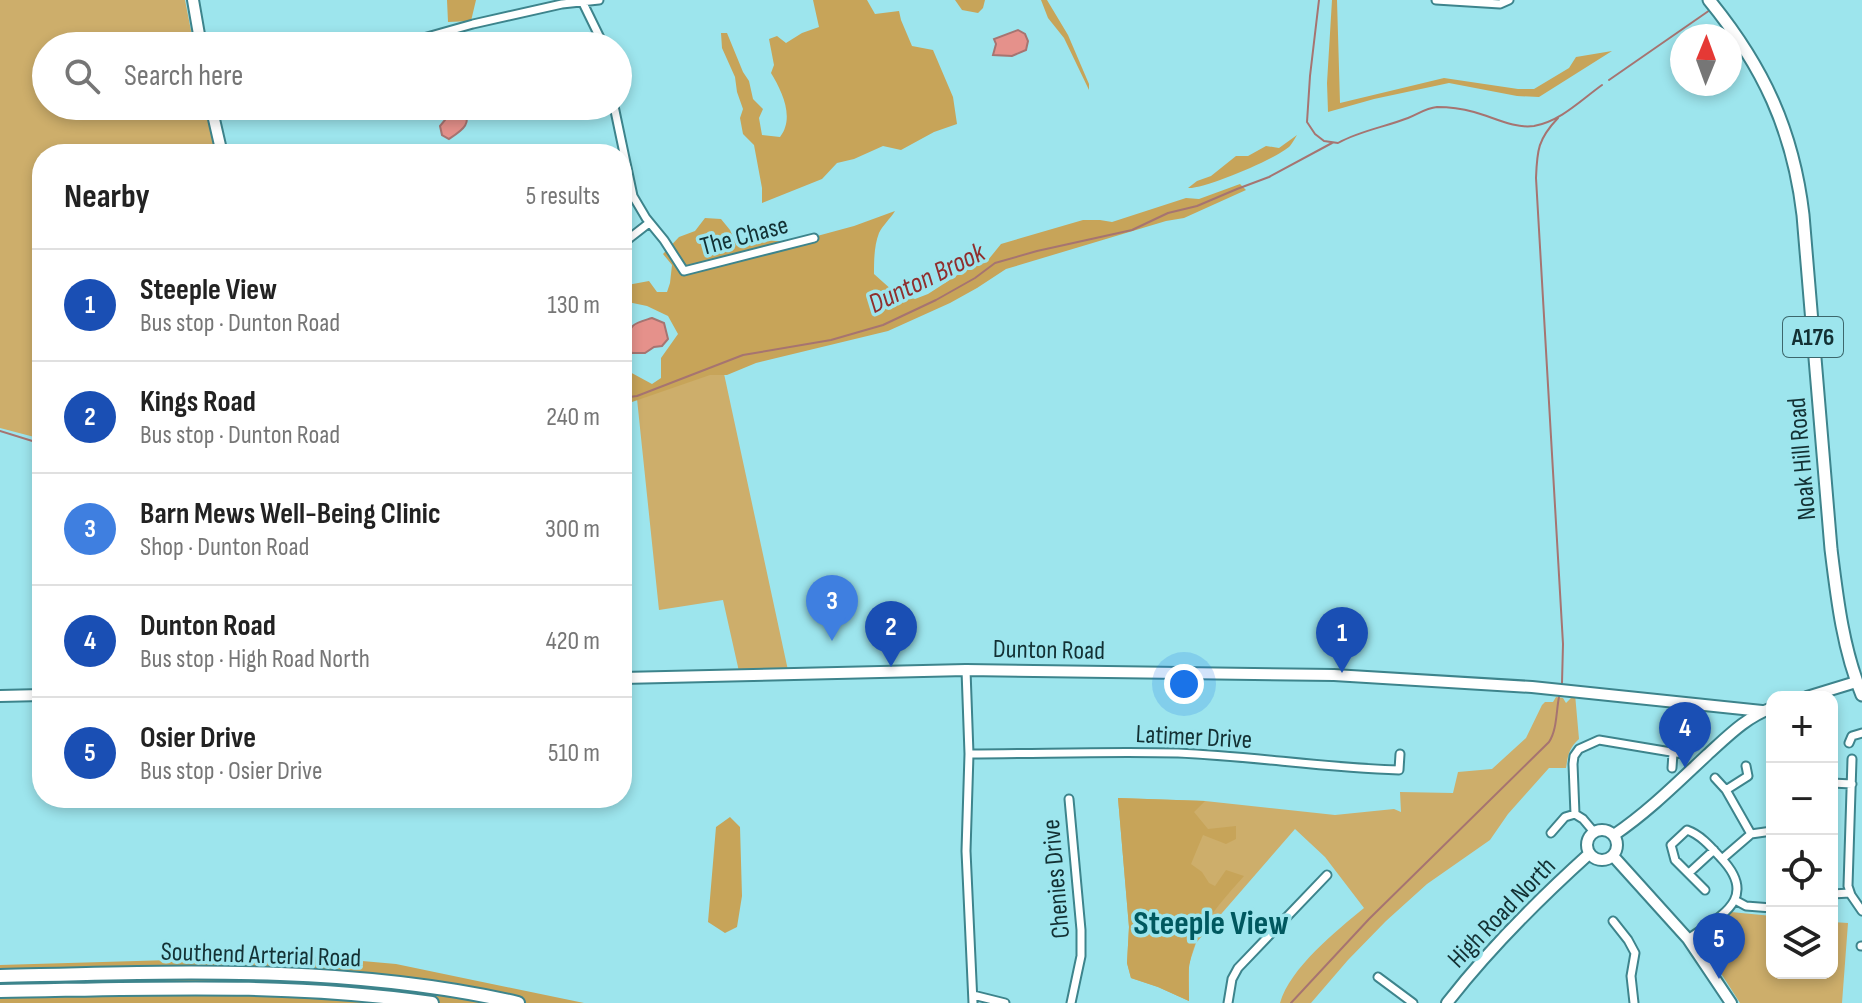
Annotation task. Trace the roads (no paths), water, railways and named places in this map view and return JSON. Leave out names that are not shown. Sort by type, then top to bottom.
[{"type":"highway","name":"Southend Arterial Road","points":[[0,976],[268,973],[393,983],[518,1003]]},
{"type":"highway","name":"Southend Arterial Road","points":[[0,991],[265,988],[432,1003]]},
{"type":"main road","name":"Noak Hill Road","points":[[1712,4],[1755,65],[1791,146],[1803,215],[1831,549],[1843,629],[1862,695]]},
{"type":"street","points":[[193,0],[199,32]]},
{"type":"street","points":[[445,32],[562,4],[599,0]]},
{"type":"street","points":[[1436,0],[1500,4],[1509,0]]},
{"type":"street","points":[[583,3],[597,32]]},
{"type":"street","points":[[214,120],[220,144]]},
{"type":"street","points":[[617,120],[622,144]]},
{"type":"street","points":[[632,191],[649,223],[632,236]]},
{"type":"street","name":"The Chase","points":[[649,223],[684,271],[814,238]]},
{"type":"street","points":[[966,670],[969,754],[966,851],[973,999],[1005,1003]]},
{"type":"street","name":"Dunton Road","points":[[632,678],[966,670],[1256,673],[1532,687],[1766,710]]},
{"type":"street","points":[[1827,691],[1856,682]]},
{"type":"street","points":[[0,696],[32,695]]},
{"type":"street","points":[[1726,708],[1735,730]]},
{"type":"street","points":[[1614,835],[1639,818],[1735,730],[1766,711]]},
{"type":"street","points":[[1849,743],[1852,736],[1862,733]]},
{"type":"street","points":[[1575,814],[1574,756],[1591,742],[1599,740],[1683,754]]},
{"type":"street","points":[[1672,768],[1673,753]]},
{"type":"street","name":"Latimer Drive","points":[[969,754],[1180,754],[1399,770],[1400,754]]},
{"type":"street","points":[[1852,759],[1848,886],[1862,911]]},
{"type":"street","points":[[1726,790],[1748,776],[1746,766]]},
{"type":"street","points":[[1715,778],[1726,790],[1751,834]]},
{"type":"street","points":[[1838,783],[1852,784]]},
{"type":"street","points":[[1852,794],[1862,794]]},
{"type":"street","name":"Chenies Drive","points":[[1069,799],[1081,930],[1081,956],[1071,1003]]},
{"type":"street","points":[[1551,833],[1563,827],[1565,817],[1575,814],[1594,832]]},
{"type":"street","points":[[1604,830],[1614,835],[1617,842],[1614,857],[1603,861],[1589,854],[1586,844],[1594,832],[1604,830]]},
{"type":"street","points":[[1688,939],[1717,920],[1735,900],[1737,893],[1736,877],[1722,859],[1697,833],[1687,830],[1671,845],[1675,860],[1705,890]]},
{"type":"street","points":[[1722,859],[1751,834],[1766,832]]},
{"type":"street","points":[[1850,843],[1862,844]]},
{"type":"street","points":[[1689,873],[1714,850]]},
{"type":"street","name":"High Road North","points":[[1447,1003],[1535,904],[1589,854]]},
{"type":"street","points":[[1614,857],[1688,939],[1731,1003]]},
{"type":"street","points":[[1228,1003],[1232,979],[1238,968],[1327,875]]},
{"type":"street","points":[[1838,894],[1850,893]]},
{"type":"street","points":[[1735,900],[1746,906],[1766,908]]},
{"type":"street","points":[[1613,921],[1635,953],[1631,976],[1634,1003]]},
{"type":"street","points":[[1378,977],[1413,1003]]},
{"type":"waterway","points":[[1319,0],[1307,122],[1324,141],[1338,143],[1437,107],[1470,111],[1519,126],[1534,126],[1562,115],[1602,85]]},
{"type":"waterway","points":[[1609,80],[1710,10]]},
{"type":"waterway","points":[[1558,118],[1540,145],[1536,178],[1563,644],[1562,683]]},
{"type":"waterway","name":"Dunton Brook","points":[[632,397],[743,355],[831,340],[883,325],[936,300],[995,263],[1132,230],[1168,213],[1197,206],[1269,177],[1332,143]]},
{"type":"waterway","name":"Dunton Brook","points":[[0,431],[32,441]]},
{"type":"waterway","points":[[1291,1003],[1369,919],[1549,742],[1559,697]]},
{"type":"place","name":"Barn Mews Well-Being Clinic","points":[[832,641]]},
{"type":"place","name":"Kings Road","points":[[891,667]]},
{"type":"place","name":"Steeple View","points":[[1342,673]]},
{"type":"place","name":"Dunton Road","points":[[1685,768]]},
{"type":"place","name":"Osier Drive","points":[[1719,979]]},
{"type":"district","name":"Steeple View","points":[[1211,922]]}]
